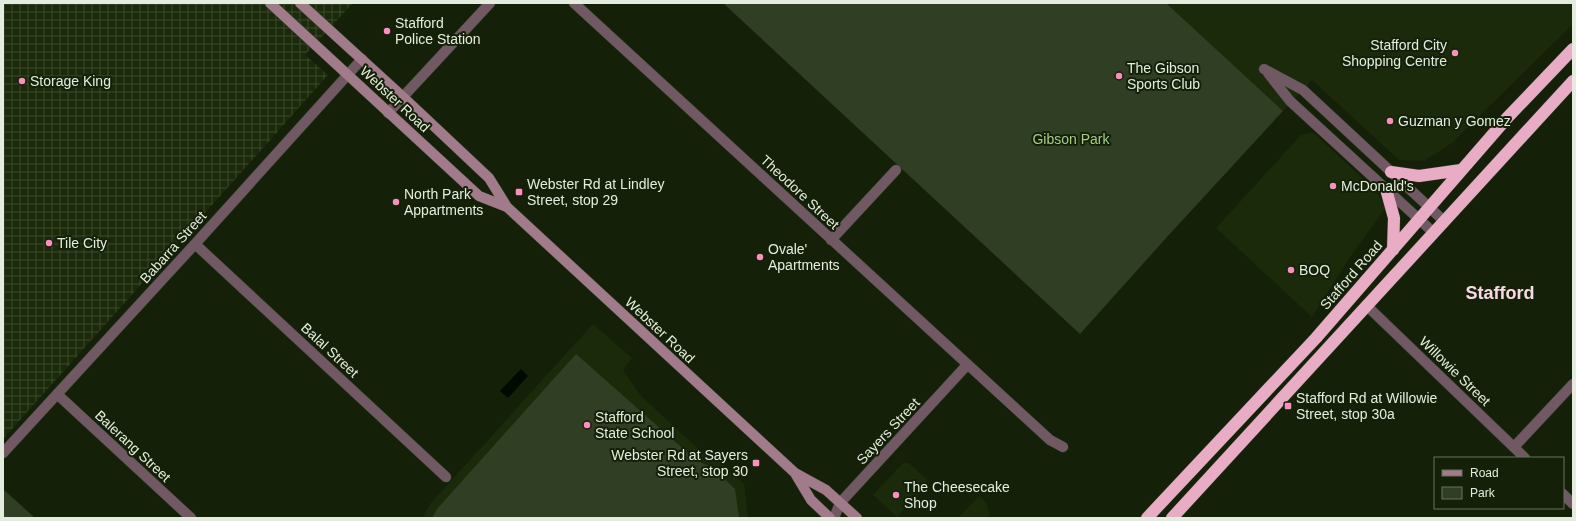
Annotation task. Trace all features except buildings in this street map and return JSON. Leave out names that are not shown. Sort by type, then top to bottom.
[{"type":"highway","name":"Stafford Road","points":[[1147,518],[1316,338],[1461,170],[1518,106],[1573,49]]},
{"type":"highway","points":[[1172,518],[1573,80]]},
{"type":"highway","points":[[1391,172],[1419,176],[1461,170]]},
{"type":"highway","points":[[1386,189],[1394,218],[1393,250]]},
{"type":"main road","name":"Webster Road","points":[[270,3],[479,196],[507,207]]},
{"type":"main road","name":"Webster Road","points":[[300,3],[403,96],[489,178],[507,207],[795,473],[826,490],[857,518]]},
{"type":"main road","name":"Webster Road","points":[[795,473],[812,500],[830,518]]},
{"type":"street","points":[[388,113],[490,3]]},
{"type":"street","name":"Theodore Street","points":[[574,3],[967,365],[1050,440],[1063,447]]},
{"type":"street","name":"Babarra Street","points":[[3,453],[362,59]]},
{"type":"street","points":[[1434,233],[1290,101],[1264,69],[1303,90],[1444,221]]},
{"type":"street","points":[[831,240],[896,170]]},
{"type":"street","name":"Balal Street","points":[[195,244],[446,477]]},
{"type":"street","name":"Willowie Street","points":[[1366,305],[1524,457]]},
{"type":"street","name":"Sayers Street","points":[[834,518],[840,503],[967,365]]},
{"type":"street","points":[[1514,447],[1573,384]]},
{"type":"street","name":"Balerang Street","points":[[57,394],[190,518]]},
{"type":"street","points":[[1564,495],[1573,504]]},
{"type":"shaded area","points":[[3,3],[353,3],[305,55],[328,75],[3,439]]},
{"type":"shaded area","points":[[1166,3],[1573,3],[1573,24],[1452,143],[1424,161],[1399,160],[1312,80],[1283,111]]},
{"type":"shaded area","points":[[1311,133],[1316,135],[1374,189],[1382,201],[1385,209],[1350,257],[1312,317],[1216,228],[1301,135]]},
{"type":"shaded area","name":"Stafford State School","points":[[593,324],[632,358],[623,370],[641,396],[703,453],[718,460],[744,484],[748,518],[422,518],[430,504]]},
{"type":"shaded area","points":[[521,369],[528,376],[508,398],[500,391]]},
{"type":"shaded area","points":[[903,463],[909,463],[927,480],[926,486],[897,517],[873,495]]},
{"type":"shaded area","points":[[979,496],[986,502],[990,518],[958,518]]},
{"type":"green space","name":"Gibson Park","points":[[723,3],[1166,3],[1283,111],[1080,334]]},
{"type":"green space","name":"Stafford State School","points":[[576,354],[696,460],[713,468],[735,489],[739,518],[432,518],[437,509]]},
{"type":"green space","points":[[3,489],[35,518],[3,518]]},
{"type":"place","name":"Stafford Police Station","points":[[387,31]]},
{"type":"place","name":"Stafford City Shopping Centre","points":[[1455,53]]},
{"type":"place","name":"The Gibson Sports Club","points":[[1119,76]]},
{"type":"place","name":"Storage King","points":[[22,81]]},
{"type":"place","name":"Guzman y Gomez","points":[[1390,121]]},
{"type":"place","name":"McDonald's","points":[[1333,186]]},
{"type":"place","name":"Webster Rd at Lindley Street, stop 29","points":[[519,192]]},
{"type":"place","name":"North Park Appartments","points":[[396,202]]},
{"type":"place","name":"Tile City","points":[[49,243]]},
{"type":"place","name":"Ovale' Apartments","points":[[760,257]]},
{"type":"place","name":"BOQ","points":[[1291,270]]},
{"type":"place","name":"Stafford Rd at Willowie Street, stop 30a","points":[[1288,406]]},
{"type":"place","name":"Stafford State School","points":[[587,425]]},
{"type":"place","name":"Webster Rd at Sayers Street, stop 30","points":[[756,463]]},
{"type":"place","name":"The Cheesecake Shop","points":[[896,495]]},
{"type":"district","name":"Stafford","points":[[1500,293]]}]
